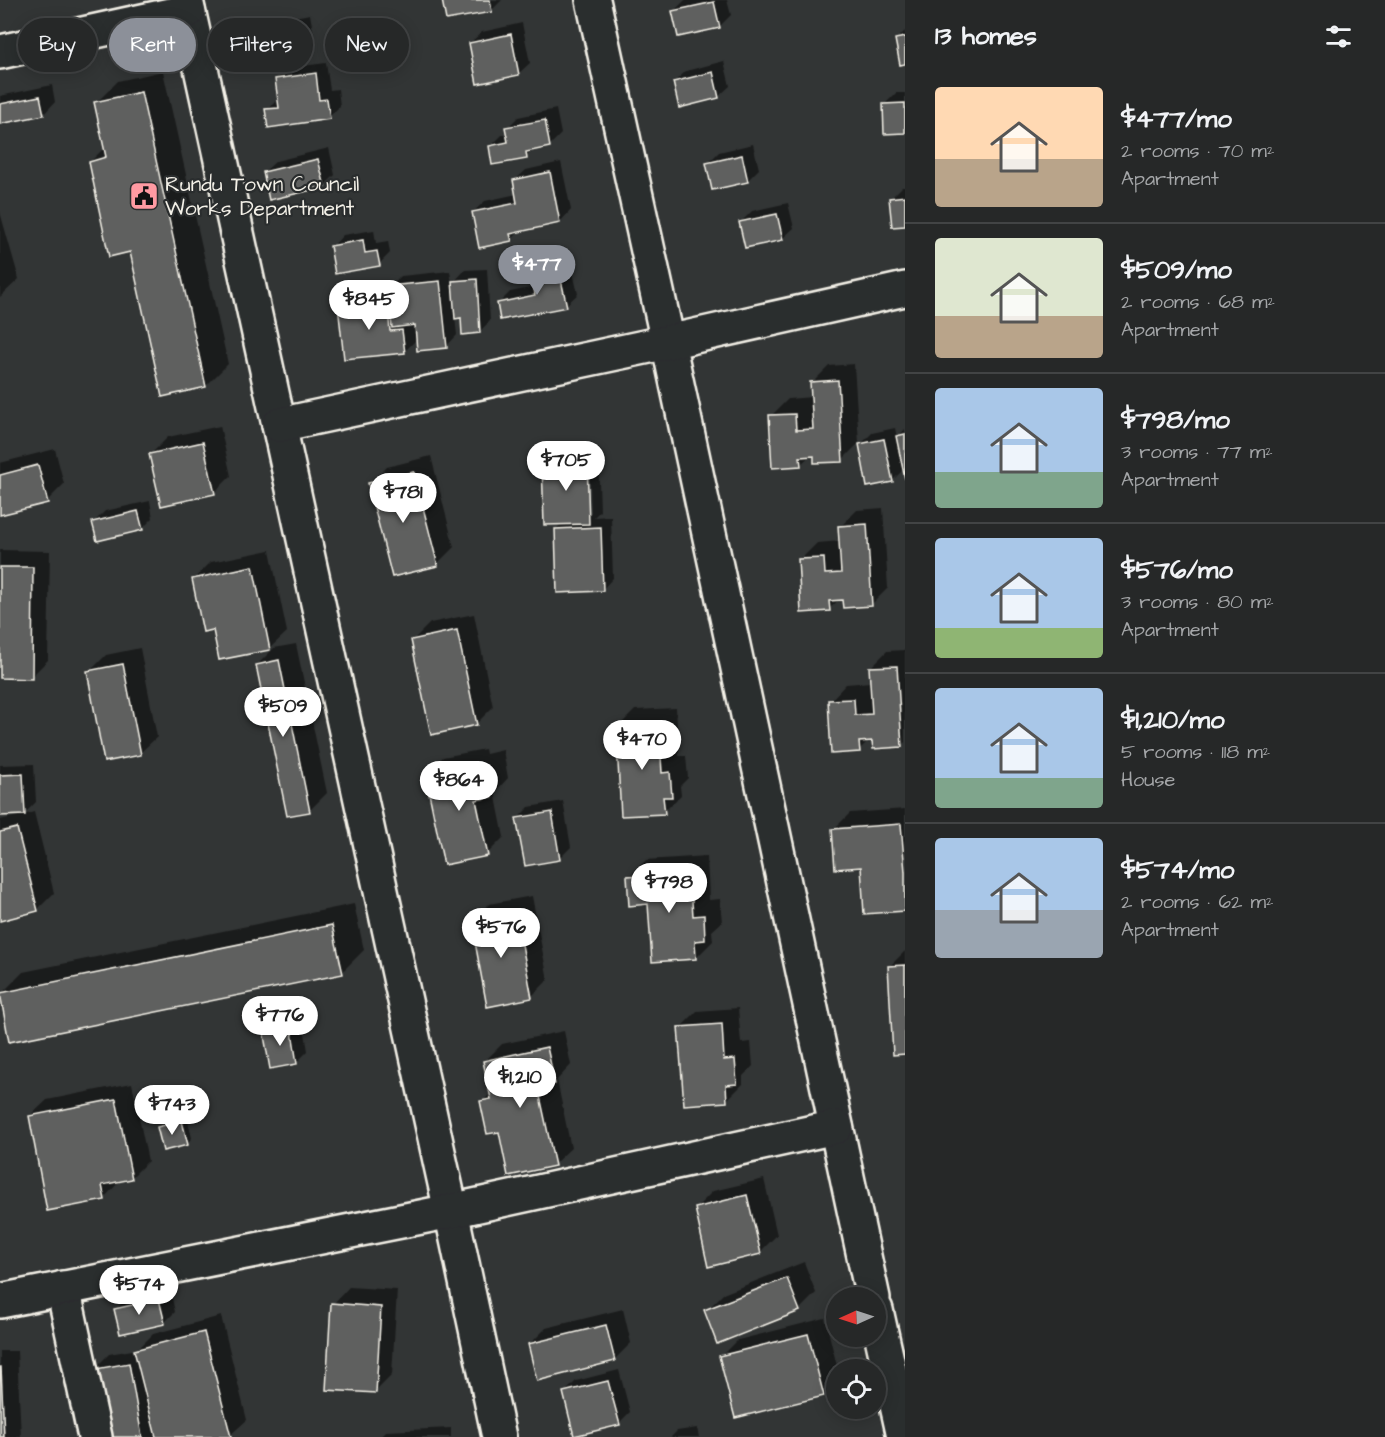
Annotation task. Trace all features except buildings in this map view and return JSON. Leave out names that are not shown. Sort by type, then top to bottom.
[{"type":"street","points":[[593,0],[871,1287]]},
{"type":"street","points":[[0,52],[187,6],[499,1437]]},
{"type":"street","points":[[279,424],[905,290]]},
{"type":"street","points":[[0,1301],[451,1211],[836,1127]]},
{"type":"street","points":[[63,1288],[95,1437]]},
{"type":"street","points":[[884,1347],[904,1437]]},
{"type":"place","name":"Rundu Town Council Works Department","points":[[144,196]]}]
